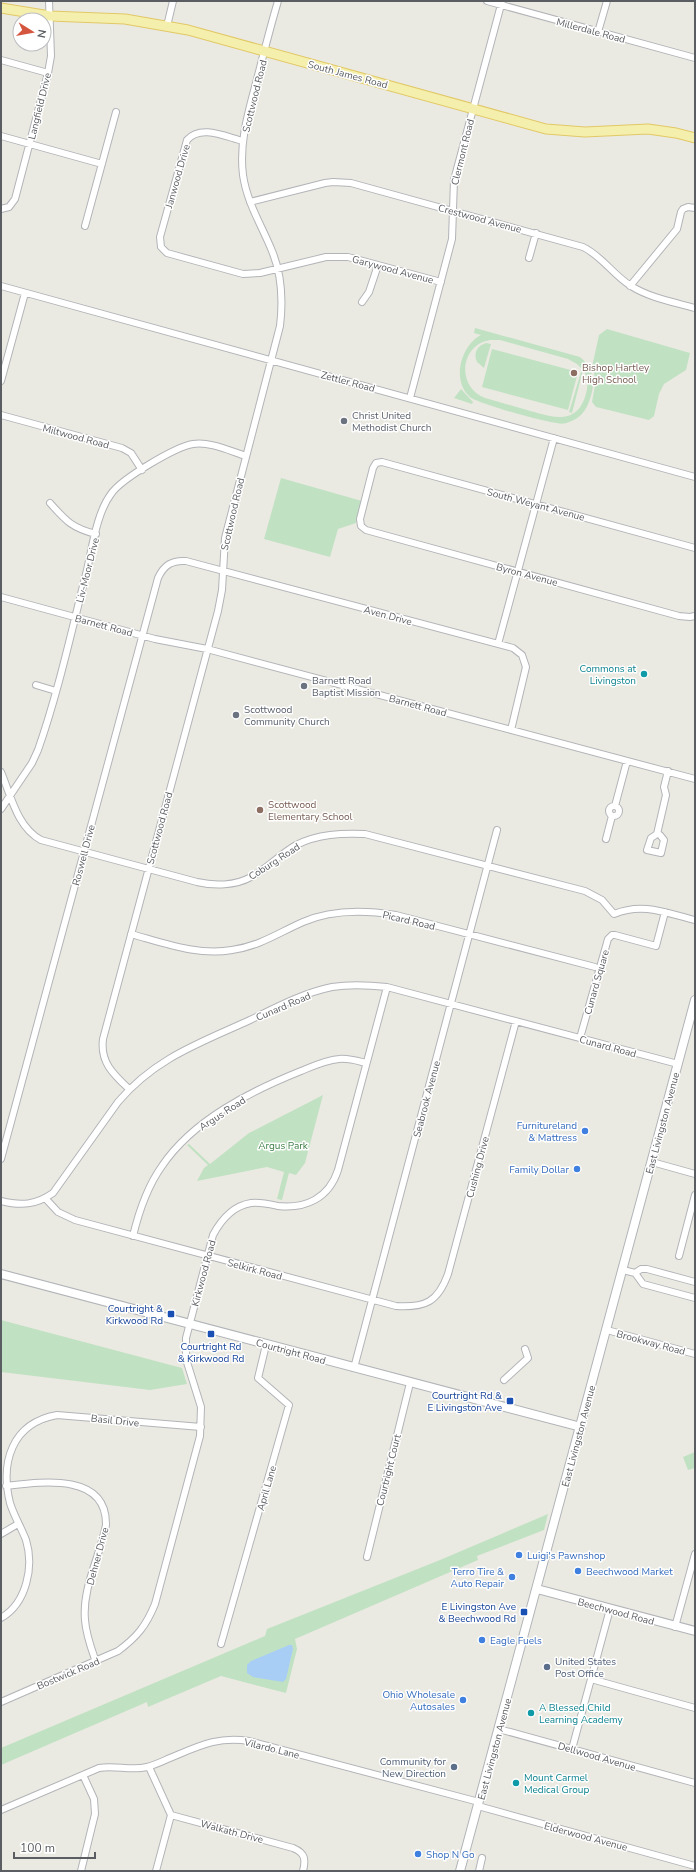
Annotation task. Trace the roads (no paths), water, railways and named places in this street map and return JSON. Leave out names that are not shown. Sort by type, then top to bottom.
[{"type":"main road","name":"South James Road","points":[[1,8],[26,12]]},
{"type":"main road","name":"South James Road","points":[[52,16],[115,18],[167,26],[546,128],[567,132],[648,129],[676,132],[695,138]]},
{"type":"main road","name":"East Livingston Avenue","points":[[460,1871],[695,1000]]},
{"type":"main road","name":"Courtright Road","points":[[1,1274],[581,1427]]},
{"type":"main road","name":"Beechwood Road","points":[[537,1589],[695,1632]]},
{"type":"street","name":"Langfield Drive","points":[[49,1],[50,12]]},
{"type":"street","points":[[167,26],[173,1]]},
{"type":"street","name":"Scottwood Road","points":[[129,1089],[106,1064],[102,1045],[221,599],[225,538],[278,338],[282,313],[281,288],[273,253],[250,202],[243,175],[243,141],[246,122],[278,1]]},
{"type":"street","name":"Millerdale Road","points":[[487,1],[501,3],[598,32],[695,58]]},
{"type":"street","points":[[598,32],[607,1]]},
{"type":"street","name":"Clermont Road","points":[[410,398],[452,239],[454,180],[501,3]]},
{"type":"street","name":"Langfield Drive","points":[[1,209],[9,207],[15,199],[48,73],[51,52]]},
{"type":"street","points":[[1,60],[48,73]]},
{"type":"street","points":[[85,226],[116,112]]},
{"type":"street","name":"Janwood Drive","points":[[161,247],[160,238],[187,140],[194,133],[203,132],[243,141]]},
{"type":"street","points":[[1,136],[102,164]]},
{"type":"street","name":"Crestwood Avenue","points":[[250,202],[325,183],[351,183],[572,243],[591,251],[630,286],[655,297],[695,308]]},
{"type":"street","points":[[630,286],[677,229],[683,209],[688,207],[695,208]]},
{"type":"street","points":[[529,258],[536,233]]},
{"type":"street","name":"Garywood Avenue","points":[[161,247],[173,256],[234,272],[252,274],[334,256],[348,257],[441,282]]},
{"type":"street","points":[[362,302],[369,292],[378,265]]},
{"type":"street","name":"Zettler Road","points":[[1,286],[695,477]]},
{"type":"street","points":[[1,381],[25,293]]},
{"type":"street","name":"Miltwood Road","points":[[1,415],[122,448],[131,453],[142,470]]},
{"type":"street","points":[[498,644],[554,438]]},
{"type":"street","name":"Liv-Moor Drive","points":[[1,809],[38,750],[56,690],[101,514],[111,494],[127,478],[178,449],[193,444],[208,445],[246,456]]},
{"type":"street","name":"South Weyant Avenue","points":[[361,526],[360,520],[373,468],[378,462],[695,548]]},
{"type":"street","points":[[50,503],[66,522],[77,528],[96,534]]},
{"type":"street","name":"Byron Avenue","points":[[361,526],[366,530],[679,616],[695,616]]},
{"type":"street","name":"Aven Drive","points":[[177,560],[222,570],[498,644],[518,651],[525,661],[526,667],[511,730]]},
{"type":"street","name":"Roswell Drive","points":[[1,1159],[158,578],[162,570],[177,560]]},
{"type":"street","name":"Barnett Road","points":[[1,597],[142,636],[207,650],[695,779]]},
{"type":"street","points":[[36,685],[56,690]]},
{"type":"street","points":[[606,839],[612,816],[608,810],[610,807],[615,806],[627,761]]},
{"type":"street","name":"Coburg Road","points":[[1,772],[22,823],[35,837],[48,843],[206,884],[240,882],[251,877],[276,858],[297,845],[320,837],[344,834],[379,837],[589,893],[602,900],[614,914],[634,908],[651,909],[695,920]]},
{"type":"street","points":[[657,834],[666,795],[664,787],[668,772]]},
{"type":"street","name":"Seabrook Avenue","points":[[354,1368],[452,1004],[497,830]]},
{"type":"street","name":"Picard Road","points":[[131,934],[183,948],[207,952],[231,951],[255,946],[304,922],[329,914],[349,911],[374,912],[396,915],[595,967]]},
{"type":"street","name":"Cunard Square","points":[[580,1038],[608,939],[612,935],[615,935],[656,946],[664,912]]},
{"type":"street","name":"Cunard Road","points":[[1,1201],[21,1205],[34,1203],[45,1198],[58,1186],[129,1089],[147,1073],[176,1054],[301,996],[332,987],[359,984],[386,987],[678,1064]]},
{"type":"street","name":"Kirkwood Road","points":[[133,1640],[142,1630],[155,1604],[198,1448],[201,1427],[199,1401],[186,1359],[186,1338],[213,1235],[227,1214],[238,1207],[250,1203],[264,1203],[291,1207],[303,1205],[315,1200],[329,1188],[338,1170],[386,987]]},
{"type":"street","name":"Cushing Drive","points":[[425,1304],[438,1295],[444,1286],[448,1274],[516,1021]]},
{"type":"street","name":"Argus Road","points":[[133,1236],[143,1202],[162,1165],[181,1143],[202,1125],[236,1102],[267,1086],[322,1063],[340,1058],[366,1063]]},
{"type":"street","points":[[652,1162],[695,1174]]},
{"type":"street","points":[[679,1256],[695,1195]]},
{"type":"street","name":"Selkirk Road","points":[[45,1198],[58,1212],[67,1217],[133,1236],[396,1306],[411,1307],[425,1304]]},
{"type":"street","points":[[635,1273],[641,1269],[647,1269],[695,1282]]},
{"type":"street","points":[[623,1270],[635,1273],[643,1284],[695,1298]]},
{"type":"street","name":"Brookway Road","points":[[607,1330],[695,1354]]},
{"type":"street","name":"April Lane","points":[[221,1644],[289,1404],[258,1378],[266,1345]]},
{"type":"street","points":[[504,1380],[528,1358],[525,1349]]},
{"type":"street","name":"Courtright Court","points":[[367,1557],[410,1383]]},
{"type":"street","name":"Basil Drive","points":[[6,1486],[7,1462],[15,1441],[31,1423],[47,1416],[61,1415],[201,1427]]},
{"type":"street","name":"Dehner Drive","points":[[6,1486],[51,1482],[70,1484],[88,1490],[102,1505],[106,1516],[106,1525],[88,1591],[84,1619],[90,1647],[96,1662]]},
{"type":"street","points":[[1,1618],[16,1604],[21,1596],[28,1578],[29,1552],[10,1503],[6,1486]]},
{"type":"street","points":[[1,1534],[18,1524]]},
{"type":"street","points":[[675,1627],[695,1554]]},
{"type":"street","points":[[572,1749],[610,1609]]},
{"type":"street","name":"Bostwick Road","points":[[1,1702],[96,1662],[118,1651],[133,1640]]},
{"type":"street","points":[[591,1679],[695,1708]]},
{"type":"street","name":"Dellwood Avenue","points":[[499,1729],[695,1783]]},
{"type":"street","name":"Vilardo Lane","points":[[1,1810],[84,1774],[109,1766],[131,1768],[149,1767],[203,1744],[226,1739],[237,1739],[478,1804]]},
{"type":"street","points":[[149,1767],[171,1815],[156,1871]]},
{"type":"street","points":[[81,1871],[95,1814],[94,1799],[84,1774]]},
{"type":"street","name":"Elderwood Avenue","points":[[478,1804],[695,1866]]},
{"type":"street","name":"Walkath Drive","points":[[171,1815],[293,1848],[303,1854],[305,1858],[303,1871]]},
{"type":"street","points":[[479,1871],[482,1858]]},
{"type":"water","points":[[292,1645],[293,1649],[286,1679],[283,1682],[253,1677],[247,1673],[247,1665],[251,1661]]},
{"type":"place","name":"Bishop Hartley High School","points":[[574,373]]},
{"type":"place","name":"Christ United Methodist Church","points":[[344,421]]},
{"type":"place","name":"Commons at Livingston","points":[[644,674]]},
{"type":"place","name":"Barnett Road Baptist Mission","points":[[304,686]]},
{"type":"place","name":"Scottwood Community Church","points":[[236,715]]},
{"type":"place","name":"Scottwood Elementary School","points":[[260,810]]},
{"type":"place","name":"Furnitureland & Mattress","points":[[585,1131]]},
{"type":"place","name":"Family Dollar","points":[[577,1169]]},
{"type":"place","name":"Courtright & Kirkwood Rd","points":[[171,1314]]},
{"type":"place","name":"Courtright Rd & Kirkwood Rd","points":[[211,1334]]},
{"type":"place","name":"Courtright Rd & E Livingston Ave","points":[[510,1401]]},
{"type":"place","name":"Luigi's Pawnshop","points":[[519,1555]]},
{"type":"place","name":"Beechwood Market","points":[[578,1571]]},
{"type":"place","name":"Terro Tire & Auto Repair","points":[[512,1577]]},
{"type":"place","name":"E Livingston Ave & Beechwood Rd","points":[[524,1612]]},
{"type":"place","name":"Eagle Fuels","points":[[482,1640]]},
{"type":"place","name":"United States Post Office","points":[[547,1667]]},
{"type":"place","name":"Ohio Wholesale Autosales","points":[[463,1700]]},
{"type":"place","name":"A Blessed Child Learning Academy","points":[[531,1713]]},
{"type":"place","name":"Community for New Direction","points":[[454,1767]]},
{"type":"place","name":"Mount Carmel Medical Group","points":[[516,1783]]},
{"type":"place","name":"Shop N Go","points":[[418,1854]]},
{"type":"park label","name":"Argus Park","points":[[283,1145]]}]
